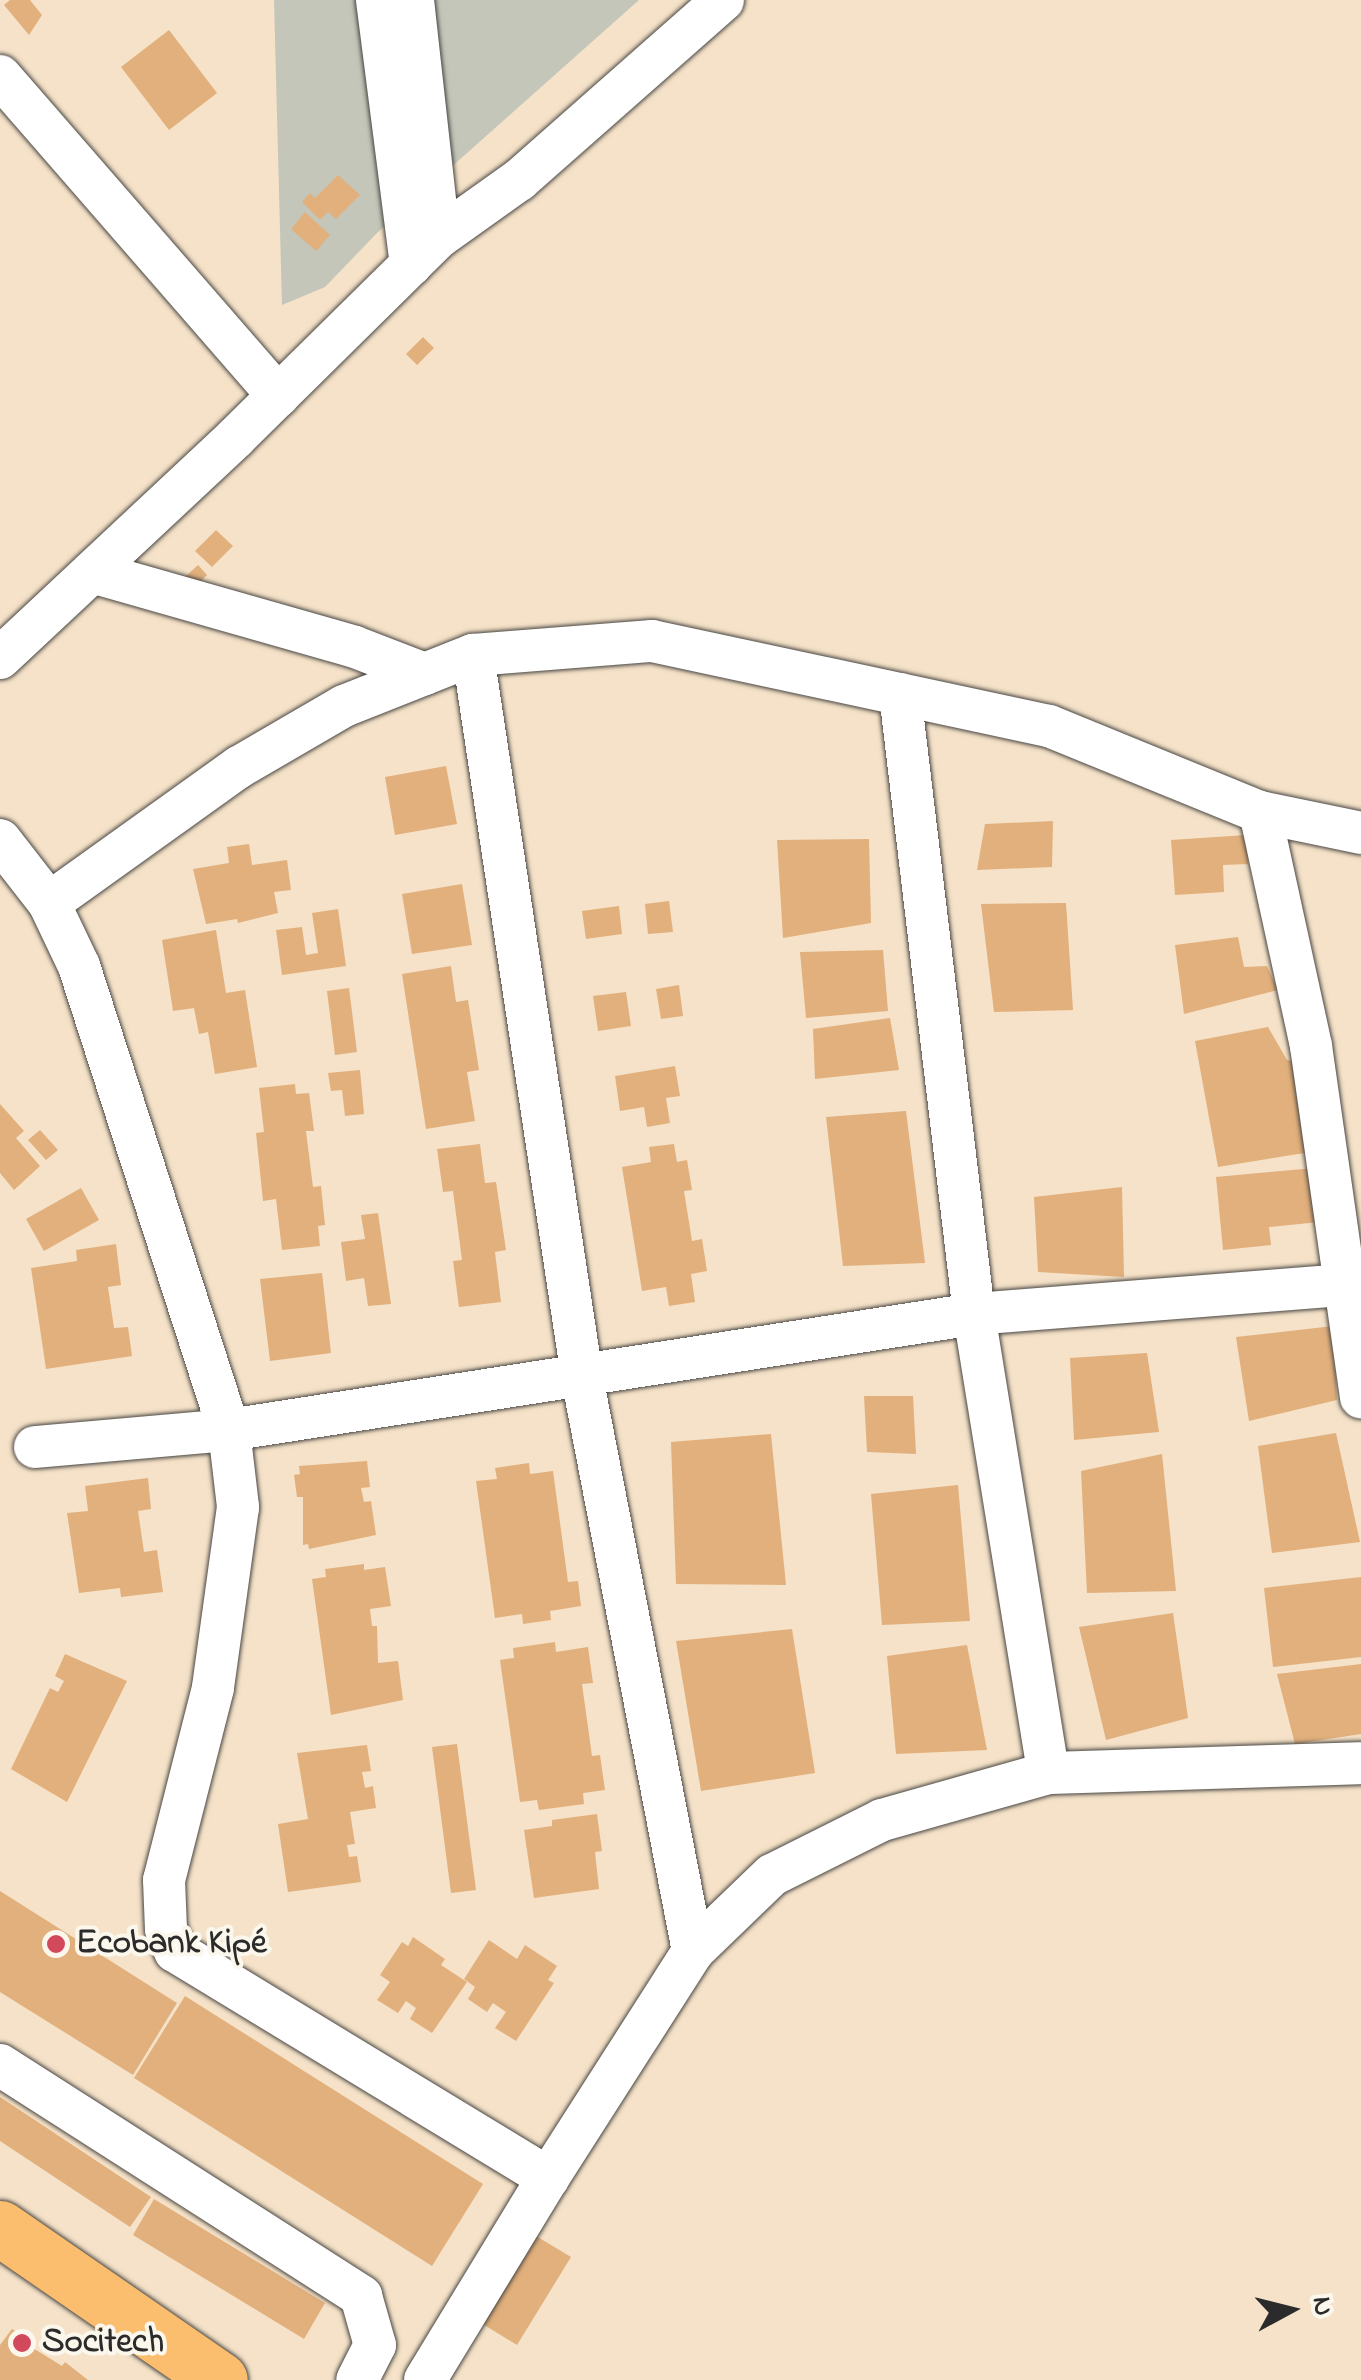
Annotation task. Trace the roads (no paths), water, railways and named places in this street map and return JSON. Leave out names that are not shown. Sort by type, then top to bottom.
[{"type":"main road","points":[[0,2228],[220,2380]]},
{"type":"street","points":[[377,0],[425,251]]},
{"type":"street","points":[[413,0],[425,251]]},
{"type":"street","points":[[0,658],[278,396],[425,251],[519,180],[722,0]]},
{"type":"street","points":[[0,76],[278,396]]},
{"type":"street","points":[[92,572],[355,646],[425,674]]},
{"type":"street","points":[[49,903],[238,768],[344,706],[473,656],[652,641],[1049,726],[1260,812],[1361,833]]},
{"type":"street","points":[[473,656],[582,1377],[692,1951]]},
{"type":"street","points":[[900,694],[974,1314],[1048,1772]]},
{"type":"street","points":[[1260,812],[1311,1046],[1361,1397]]},
{"type":"street","points":[[0,840],[49,903],[78,966],[229,1430],[238,1507],[212,1688],[164,1880],[166,1929],[175,1951],[548,2178]]},
{"type":"street","points":[[35,1447],[229,1430],[974,1314],[1343,1285]]},
{"type":"street","points":[[425,2380],[692,1951],[772,1875],[882,1820],[1048,1772],[1361,1763]]},
{"type":"street","points":[[0,2065],[361,2296],[375,2345],[357,2380]]},
{"type":"place","name":"Ecobank Kipé","points":[[56,1944]]},
{"type":"place","name":"Socitech","points":[[22,2343]]}]
